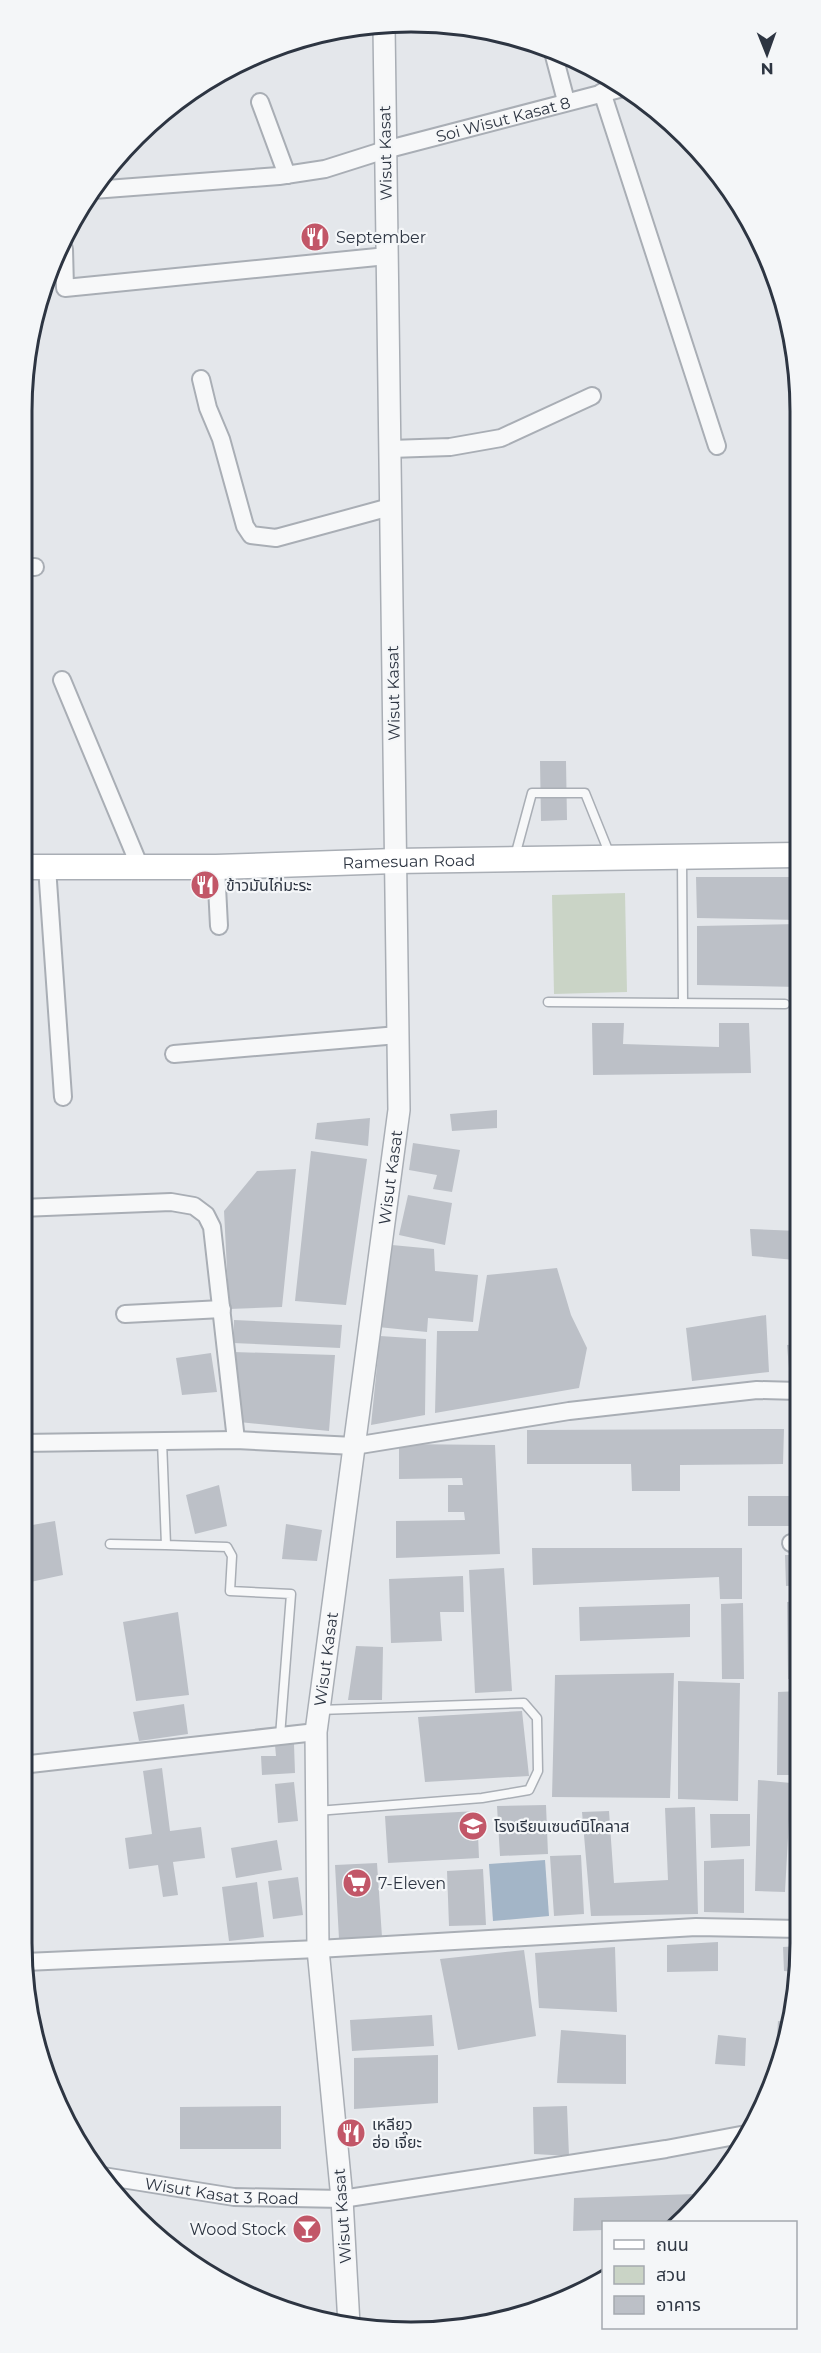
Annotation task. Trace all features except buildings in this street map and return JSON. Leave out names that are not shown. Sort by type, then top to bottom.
[{"type":"main road","name":"Ramesuan Road","points":[[32,867],[216,867],[395,861],[790,855]]},
{"type":"street","name":"Wisut Kasat","points":[[348,2316],[342,2199],[318,1949],[316,1732],[399,1110],[384,32]]},
{"type":"street","points":[[556,60],[566,101]]},
{"type":"street","name":"Soi Wisut Kasat 8","points":[[103,189],[287,175],[325,169],[385,150],[613,90]]},
{"type":"street","points":[[602,92],[717,446]]},
{"type":"street","points":[[260,102],[287,175]]},
{"type":"street","points":[[64,257],[65,288],[387,256]]},
{"type":"street","points":[[201,379],[207,408],[221,439],[245,526],[250,535],[276,538],[390,507]]},
{"type":"street","points":[[390,449],[450,447],[501,438],[592,396]]},
{"type":"street","points":[[62,680],[140,867]]},
{"type":"street","points":[[47,867],[63,1097]]},
{"type":"street","points":[[216,867],[219,926]]},
{"type":"street","points":[[174,1054],[398,1035]]},
{"type":"street","points":[[32,1208],[171,1202],[194,1206],[206,1215],[212,1227],[236,1440]]},
{"type":"street","points":[[125,1314],[222,1309]]},
{"type":"street","points":[[32,1443],[236,1440],[354,1446],[569,1411],[757,1390],[790,1391]]},
{"type":"street","points":[[32,1764],[316,1732]]},
{"type":"street","points":[[32,1962],[318,1949],[696,1927],[790,1929]]},
{"type":"street","name":"Wisut Kasat 3 Road","points":[[114,2178],[234,2197],[342,2199],[666,2149],[737,2136]]},
{"type":"lane","points":[[514,859],[532,793],[585,793],[612,858]]},
{"type":"lane","points":[[682,857],[683,1003]]},
{"type":"lane","points":[[548,1002],[785,1004]]},
{"type":"lane","points":[[162,1441],[166,1545]]},
{"type":"lane","points":[[110,1544],[227,1547],[232,1556],[230,1591],[291,1594],[279,1737]]},
{"type":"lane","points":[[317,1811],[482,1798],[529,1790],[538,1771],[537,1718],[524,1702],[319,1710]]},
{"type":"green space","points":[[625,893],[627,992],[554,994],[552,895]]},
{"type":"water","points":[[545,1860],[549,1916],[493,1921],[489,1864]]},
{"type":"place","name":"September","points":[[315,237]]},
{"type":"place","name":"ข้าวมันไก่มะระ","points":[[205,885]]},
{"type":"place","name":"โรงเรียนเซนต์นิโคลาส","points":[[473,1826]]},
{"type":"place","name":"7-Eleven","points":[[357,1883]]},
{"type":"place","name":"เหลียว ฮ่อ เจี๊ยะ","points":[[351,2133]]},
{"type":"place","name":"Wood Stock","points":[[307,2229]]}]
